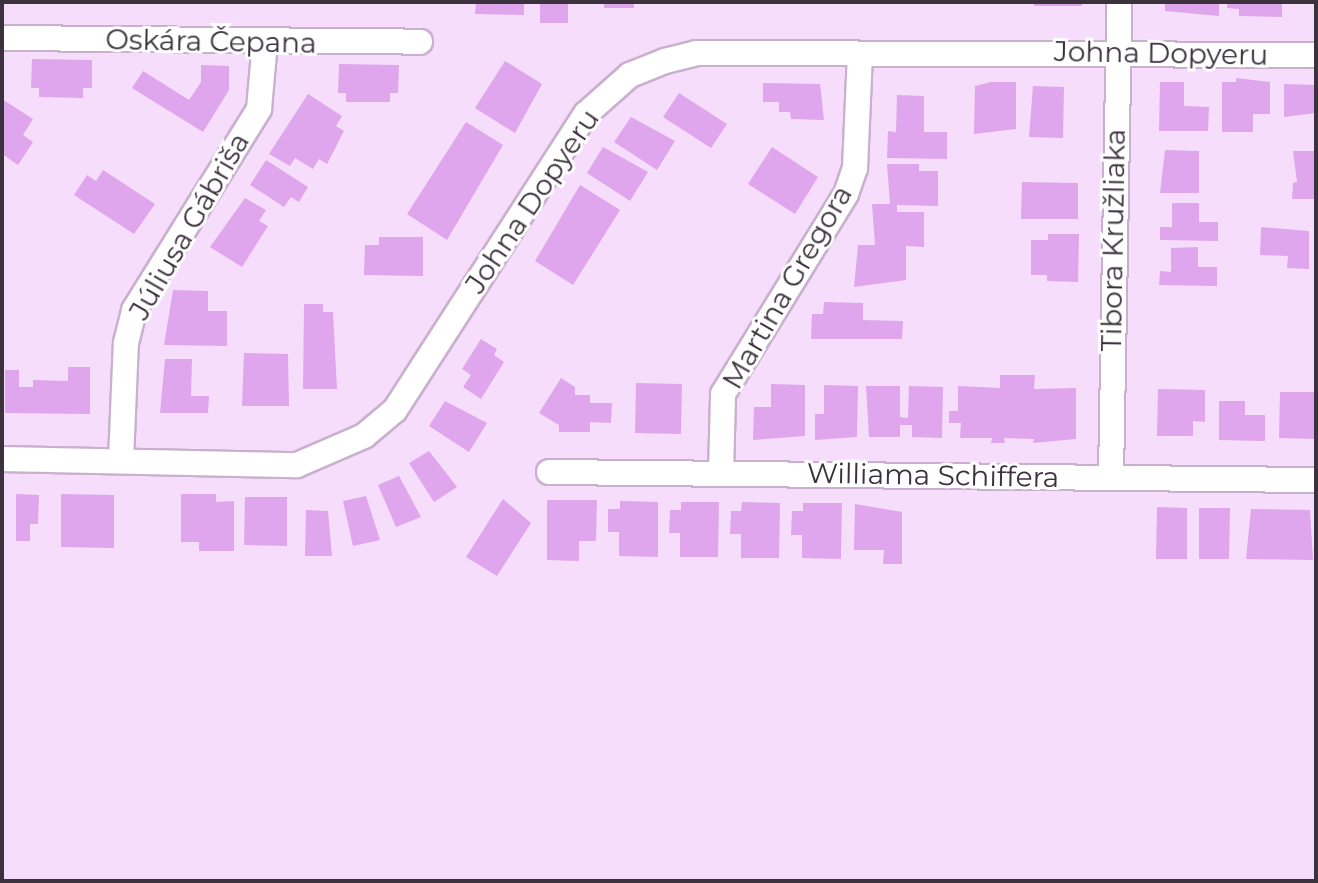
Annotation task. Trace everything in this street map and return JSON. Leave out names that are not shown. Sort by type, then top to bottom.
[{"type":"street","name":"Tibora Kružliaka","points":[[1111,477],[1119,2]]},
{"type":"street","name":"Oskára Čepana","points":[[2,38],[420,42]]},
{"type":"street","name":"Júliusa Gábriša","points":[[121,460],[126,343],[134,310],[259,109],[265,42]]},
{"type":"street","name":"Johna Dopyeru","points":[[2,459],[297,465],[364,436],[395,410],[577,127],[606,93],[630,75],[696,53],[1118,51],[1316,55]]},
{"type":"street","name":"Martina Gregora","points":[[721,473],[723,394],[846,194],[855,168],[860,54]]},
{"type":"street","name":"Williama Schiffera","points":[[549,472],[1316,480]]},
{"type":"building","points":[[476,2],[524,2],[524,15],[475,14]]},
{"type":"building","points":[[540,2],[568,2],[568,23],[540,23]]},
{"type":"building","points":[[604,2],[634,2],[634,8],[604,8]]},
{"type":"building","points":[[1034,2],[1082,2],[1082,6],[1034,6]]},
{"type":"building","points":[[1165,2],[1219,2],[1219,16],[1165,11]]},
{"type":"building","points":[[1227,2],[1282,2],[1282,17],[1239,16],[1239,9],[1227,8]]},
{"type":"building","points":[[32,59],[92,60],[92,88],[83,88],[83,98],[39,97],[39,88],[31,88]]},
{"type":"building","points":[[505,61],[542,84],[515,133],[475,108]]},
{"type":"building","points":[[339,64],[399,65],[398,93],[390,93],[390,102],[346,102],[346,93],[338,93]]},
{"type":"building","points":[[201,65],[229,66],[229,90],[203,132],[132,88],[143,71],[189,100],[201,82]]},
{"type":"building","points":[[1236,78],[1270,82],[1270,114],[1253,114],[1253,132],[1222,132],[1222,82],[1236,82]]},
{"type":"building","points":[[991,82],[1016,82],[1016,129],[974,134],[975,86]]},
{"type":"building","points":[[1160,82],[1184,82],[1184,106],[1209,107],[1208,131],[1159,131]]},
{"type":"building","points":[[763,83],[820,84],[824,120],[791,119],[790,112],[779,112],[779,102],[763,102]]},
{"type":"building","points":[[1284,84],[1316,85],[1316,113],[1284,117]]},
{"type":"building","points":[[1033,86],[1064,87],[1063,138],[1029,137]]},
{"type":"building","points":[[679,93],[727,124],[711,148],[663,117]]},
{"type":"building","points":[[308,94],[342,116],[336,126],[344,131],[327,164],[319,159],[313,169],[295,158],[290,166],[269,154]]},
{"type":"building","points":[[897,95],[924,96],[924,132],[947,132],[947,159],[887,158],[888,131],[896,132]]},
{"type":"building","points":[[2,99],[33,119],[23,135],[33,142],[18,165],[2,154]]},
{"type":"building","points":[[631,117],[675,141],[657,170],[614,142]]},
{"type":"building","points":[[466,122],[503,145],[447,240],[407,214]]},
{"type":"building","points":[[603,147],[648,172],[630,201],[587,173]]},
{"type":"building","points":[[772,147],[818,177],[795,214],[748,184]]},
{"type":"building","points":[[1165,150],[1199,151],[1199,193],[1160,193]]},
{"type":"building","points":[[1293,151],[1316,151],[1316,199],[1292,199],[1293,183],[1297,182]]},
{"type":"building","points":[[266,160],[308,187],[299,202],[291,197],[284,207],[250,185]]},
{"type":"building","points":[[887,164],[919,164],[919,171],[938,171],[938,206],[897,205],[897,212],[924,212],[924,247],[906,246],[906,280],[854,287],[858,245],[875,245],[872,204],[890,204]]},
{"type":"building","points":[[103,170],[155,204],[134,234],[74,195],[87,175],[96,181]]},
{"type":"building","points":[[1022,182],[1078,183],[1078,219],[1021,219]]},
{"type":"building","points":[[580,185],[620,210],[573,285],[535,261]]},
{"type":"building","points":[[245,198],[266,210],[259,221],[268,226],[242,267],[210,247]]},
{"type":"building","points":[[1172,203],[1199,203],[1199,222],[1218,222],[1218,241],[1160,240],[1160,227],[1172,227]]},
{"type":"building","points":[[1261,227],[1309,231],[1309,269],[1287,268],[1288,256],[1260,255]]},
{"type":"building","points":[[1048,234],[1079,234],[1078,282],[1047,281],[1047,275],[1031,275],[1031,240],[1048,240]]},
{"type":"building","points":[[379,237],[423,237],[423,276],[364,275],[365,245],[379,245]]},
{"type":"building","points":[[1198,247],[1198,267],[1217,267],[1217,286],[1159,285],[1160,271],[1171,272],[1171,248]]},
{"type":"building","points":[[173,290],[208,291],[208,311],[227,311],[227,346],[164,345]]},
{"type":"building","points":[[824,302],[863,303],[863,320],[903,321],[902,339],[811,339],[812,314],[823,314]]},
{"type":"building","points":[[304,304],[323,304],[323,312],[333,312],[337,389],[303,389]]},
{"type":"building","points":[[481,339],[497,349],[494,355],[504,362],[481,399],[463,387],[471,375],[462,369]]},
{"type":"building","points":[[244,353],[288,354],[289,406],[242,406]]},
{"type":"building","points":[[165,359],[192,359],[191,396],[209,396],[208,413],[160,413]]},
{"type":"building","points":[[68,367],[90,367],[90,414],[5,413],[5,370],[19,370],[19,387],[33,387],[33,380],[68,381]]},
{"type":"building","points":[[1000,375],[1035,375],[1034,389],[1076,388],[1076,439],[1033,443],[1034,439],[1004,438],[1005,443],[991,443],[992,438],[960,438],[961,423],[949,423],[949,411],[958,411],[958,386],[1000,388]]},
{"type":"building","points":[[561,378],[575,387],[575,395],[590,395],[590,403],[612,403],[611,423],[590,422],[590,432],[559,432],[559,425],[539,413]]},
{"type":"building","points":[[636,383],[682,384],[681,434],[635,433]]},
{"type":"building","points":[[771,384],[805,385],[805,436],[753,440],[754,407],[771,407]]},
{"type":"building","points":[[824,385],[858,386],[857,437],[815,440],[815,414],[824,414]]},
{"type":"building","points":[[866,386],[900,386],[900,417],[908,418],[909,386],[943,387],[942,438],[912,437],[912,425],[900,425],[900,437],[869,437]]},
{"type":"building","points":[[1158,389],[1205,390],[1205,422],[1193,421],[1193,436],[1157,436]]},
{"type":"building","points":[[1280,392],[1316,392],[1316,439],[1279,438]]},
{"type":"building","points":[[445,401],[487,423],[469,452],[429,426]]},
{"type":"building","points":[[1219,401],[1245,401],[1245,415],[1265,415],[1265,441],[1219,440]]},
{"type":"building","points":[[429,451],[457,487],[434,502],[409,463]]},
{"type":"building","points":[[399,476],[421,517],[396,527],[378,485]]},
{"type":"building","points":[[16,494],[39,495],[38,524],[30,524],[30,541],[16,541]]},
{"type":"building","points":[[61,494],[114,495],[114,548],[61,547]]},
{"type":"building","points":[[181,494],[216,494],[216,502],[234,501],[234,551],[199,551],[199,542],[181,542]]},
{"type":"building","points":[[366,496],[380,540],[353,546],[343,501]]},
{"type":"building","points":[[245,497],[287,497],[287,546],[244,545]]},
{"type":"building","points":[[503,499],[531,523],[497,576],[466,557]]},
{"type":"building","points":[[547,500],[597,500],[596,541],[579,541],[579,561],[547,560]]},
{"type":"building","points":[[620,501],[658,502],[658,557],[619,556],[619,532],[608,532],[608,509],[620,509]]},
{"type":"building","points":[[681,502],[719,502],[718,557],[680,557],[680,533],[669,533],[670,510],[681,510]]},
{"type":"building","points":[[742,502],[780,503],[779,558],[741,558],[741,534],[730,534],[731,511],[741,511]]},
{"type":"building","points":[[803,503],[842,503],[841,559],[802,558],[802,535],[791,535],[792,511],[803,511]]},
{"type":"building","points":[[855,504],[902,512],[902,564],[883,564],[884,550],[854,550]]},
{"type":"building","points":[[1157,507],[1187,508],[1187,559],[1156,559]]},
{"type":"building","points":[[1199,508],[1230,508],[1229,559],[1199,559]]},
{"type":"building","points":[[1251,509],[1310,510],[1313,560],[1246,559]]},
{"type":"building","points":[[306,510],[328,511],[332,556],[305,556]]}]
